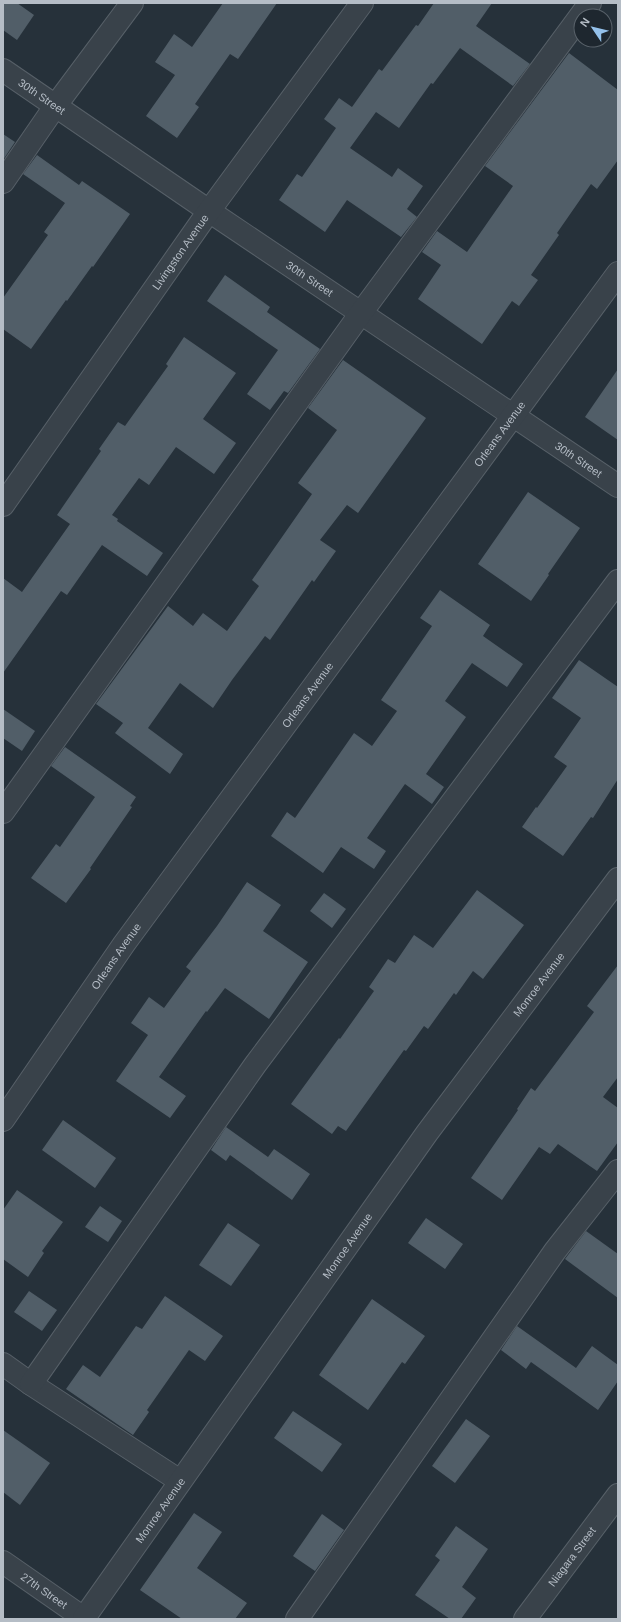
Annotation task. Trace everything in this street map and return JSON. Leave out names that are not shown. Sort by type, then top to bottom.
[{"type":"street","points":[[3,182],[56,105],[132,3]]},
{"type":"street","name":"Livingston Avenue","points":[[3,505],[209,211],[362,3]]},
{"type":"street","points":[[3,812],[361,313],[590,3]]},
{"type":"street","name":"30th Street","points":[[3,70],[209,211],[618,486]]},
{"type":"street","name":"Orleans Avenue","points":[[3,1120],[124,944],[618,273]]},
{"type":"street","points":[[31,1384],[255,1065],[618,581]]},
{"type":"street","name":"Monroe Avenue","points":[[85,1619],[180,1481],[427,1133],[618,879]]},
{"type":"street","points":[[297,1619],[555,1251],[618,1171]]},
{"type":"street","points":[[3,1364],[31,1384],[180,1481]]},
{"type":"street","name":"Niagara Street","points":[[525,1619],[618,1495]]},
{"type":"street","name":"27th Street","points":[[3,1562],[85,1619]]},
{"type":"building","points":[[3,3],[17,3],[34,15],[17,40],[3,30]]},
{"type":"building","points":[[223,3],[277,3],[238,59],[230,54],[195,104],[199,107],[177,138],[146,116],[175,75],[155,62],[174,34],[192,47]]},
{"type":"building","points":[[434,3],[492,3],[476,26],[530,64],[513,86],[460,48],[433,84],[431,83],[399,128],[376,112],[350,148],[392,177],[398,168],[423,186],[407,209],[417,217],[401,237],[347,200],[325,232],[279,200],[297,174],[302,177],[336,128],[324,119],[339,98],[352,107],[379,69],[382,71],[416,25],[418,26]]},
{"type":"building","points":[[569,53],[618,90],[618,160],[597,189],[591,184],[557,233],[559,235],[531,275],[538,280],[519,306],[512,301],[482,344],[418,299],[441,265],[422,252],[437,231],[467,252],[513,186],[485,166]]},
{"type":"building","points":[[3,134],[15,142],[3,160]]},
{"type":"building","points":[[37,155],[79,185],[82,181],[130,214],[93,267],[92,266],[67,301],[66,300],[31,349],[3,329],[3,298],[48,235],[44,232],[65,203],[23,174]]},
{"type":"building","points":[[225,275],[270,307],[267,312],[320,349],[288,393],[284,391],[270,410],[247,394],[278,350],[207,301]]},
{"type":"building","points":[[184,337],[236,373],[203,419],[236,443],[214,474],[176,447],[149,485],[139,478],[112,515],[118,519],[117,521],[163,553],[147,576],[102,545],[67,595],[61,591],[3,673],[3,578],[22,592],[70,524],[57,515],[101,451],[99,449],[118,422],[125,426],[168,366],[166,364]]},
{"type":"building","points":[[343,360],[426,418],[358,513],[347,505],[320,540],[336,551],[314,582],[312,580],[270,640],[265,636],[213,708],[180,683],[148,728],[183,754],[170,774],[115,733],[123,723],[96,704],[168,606],[193,626],[203,613],[227,631],[259,586],[252,580],[312,494],[298,483],[337,430],[308,408]]},
{"type":"building","points":[[618,369],[618,440],[585,417]]},
{"type":"building","points":[[528,492],[580,528],[531,601],[478,564]]},
{"type":"building","points":[[440,590],[490,625],[483,636],[523,664],[507,687],[472,663],[445,701],[466,717],[426,774],[444,787],[432,804],[405,784],[367,838],[386,851],[374,869],[341,847],[323,873],[271,836],[287,812],[295,818],[354,733],[372,746],[397,711],[381,700],[432,626],[420,618]]},
{"type":"building","points":[[579,660],[618,687],[618,779],[593,818],[591,817],[563,856],[522,827],[567,766],[554,757],[581,718],[552,698]]},
{"type":"building","points":[[3,709],[35,731],[22,751],[3,738]]},
{"type":"building","points":[[65,747],[136,797],[130,806],[132,807],[90,868],[91,869],[66,903],[31,878],[56,844],[60,847],[95,797],[51,766]]},
{"type":"building","points":[[247,882],[281,905],[263,931],[308,962],[269,1019],[225,988],[207,1012],[206,1011],[159,1077],[186,1096],[170,1118],[116,1081],[148,1035],[131,1023],[149,997],[164,1008],[191,971],[186,967],[217,926]]},
{"type":"building","points":[[477,890],[524,925],[483,979],[473,971],[456,995],[454,993],[428,1029],[424,1026],[406,1051],[404,1050],[346,1131],[338,1126],[332,1134],[291,1104],[374,991],[369,987],[388,959],[395,963],[414,935],[433,948]]},
{"type":"building","points":[[324,893],[346,909],[332,928],[310,911]]},
{"type":"building","points":[[618,965],[618,1077],[603,1097],[618,1108],[618,1142],[597,1171],[558,1144],[550,1154],[539,1147],[502,1200],[471,1178],[518,1110],[517,1109],[531,1088],[535,1091],[594,1012],[587,1006]]},
{"type":"building","points":[[63,1120],[116,1158],[95,1188],[42,1150]]},
{"type":"building","points":[[226,1127],[268,1157],[274,1149],[310,1174],[292,1200],[230,1155],[226,1161],[211,1150]]},
{"type":"building","points":[[17,1190],[63,1222],[42,1251],[44,1253],[28,1277],[3,1259],[3,1210]]},
{"type":"building","points":[[100,1206],[122,1221],[108,1242],[85,1227]]},
{"type":"building","points":[[426,1218],[463,1244],[445,1269],[408,1243]]},
{"type":"building","points":[[228,1223],[260,1245],[231,1286],[199,1265]]},
{"type":"building","points":[[586,1231],[618,1254],[618,1298],[565,1259]]},
{"type":"building","points":[[29,1291],[57,1310],[42,1331],[14,1312]]},
{"type":"building","points":[[165,1296],[223,1336],[205,1361],[189,1350],[147,1410],[149,1412],[133,1435],[66,1389],[83,1365],[100,1377],[136,1326],[142,1329]]},
{"type":"building","points":[[372,1299],[425,1336],[405,1364],[402,1362],[368,1410],[319,1375]]},
{"type":"building","points":[[517,1326],[576,1368],[592,1346],[618,1365],[618,1381],[598,1410],[531,1362],[526,1369],[501,1350]]},
{"type":"building","points":[[293,1411],[342,1444],[322,1472],[274,1438]]},
{"type":"building","points":[[466,1419],[490,1436],[455,1483],[432,1466]]},
{"type":"building","points":[[3,1430],[50,1463],[20,1505],[3,1492]]},
{"type":"building","points":[[194,1513],[222,1532],[197,1568],[247,1603],[235,1619],[182,1619],[140,1590]]},
{"type":"building","points":[[322,1514],[344,1530],[315,1571],[293,1556]]},
{"type":"building","points":[[456,1526],[488,1549],[462,1587],[476,1598],[461,1619],[450,1619],[415,1595],[440,1560],[435,1556]]}]
